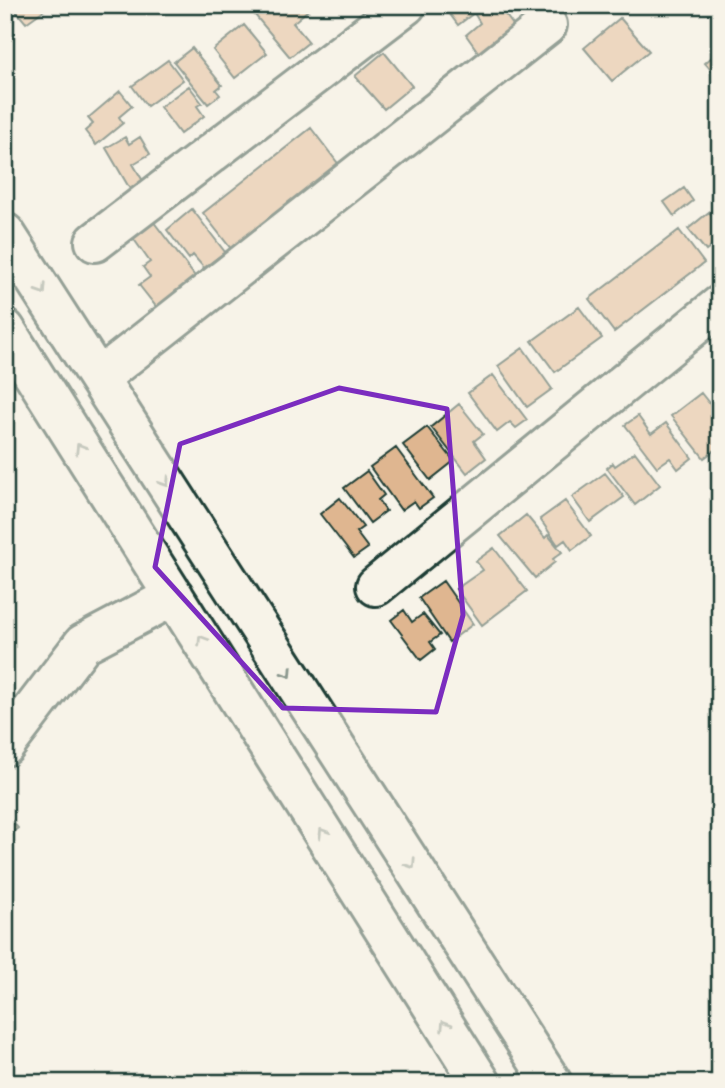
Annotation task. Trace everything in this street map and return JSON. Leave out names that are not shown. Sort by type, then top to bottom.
[{"type":"street","points":[[94,242],[407,5]]},
{"type":"street","points":[[99,378],[547,25]]},
{"type":"street","points":[[5,233],[552,1083]]},
{"type":"street","points":[[376,586],[720,305]]},
{"type":"street","points":[[5,329],[481,1083]]},
{"type":"street","points":[[5,746],[83,644],[174,596]]},
{"type":"highlighted area","points":[[339,388],[447,409],[463,615],[436,712],[283,708],[155,567],[180,444]]},
{"type":"building","points":[[11,5],[51,5],[26,23]]},
{"type":"building","points":[[253,5],[314,5],[293,23],[309,42],[290,57],[249,8]]},
{"type":"building","points":[[443,5],[498,5],[516,29],[481,56],[466,35],[480,23],[474,13],[458,25]]},
{"type":"building","points":[[620,18],[649,51],[612,81],[584,48]]},
{"type":"building","points":[[244,25],[267,53],[235,78],[213,50]]},
{"type":"building","points":[[192,48],[222,85],[216,90],[220,95],[208,104],[174,62]]},
{"type":"building","points":[[720,50],[720,80],[705,63]]},
{"type":"building","points":[[384,52],[412,86],[384,109],[355,76]]},
{"type":"building","points":[[168,60],[183,80],[147,106],[132,86]]},
{"type":"building","points":[[189,86],[202,103],[197,106],[204,116],[180,134],[160,107]]},
{"type":"building","points":[[120,91],[132,106],[119,117],[123,123],[96,145],[85,131],[93,124],[88,118]]},
{"type":"building","points":[[311,128],[340,166],[232,250],[203,213]]},
{"type":"building","points":[[125,137],[129,144],[140,137],[150,154],[133,164],[143,181],[130,189],[106,148]]},
{"type":"building","points":[[684,188],[693,201],[674,216],[664,202]]},
{"type":"building","points":[[192,209],[225,252],[204,268],[193,255],[189,259],[167,230]]},
{"type":"building","points":[[709,212],[720,225],[720,242],[706,251],[688,229]]},
{"type":"building","points":[[153,221],[197,279],[158,309],[139,285],[150,277],[143,267],[150,262],[133,238]]},
{"type":"building","points":[[679,230],[704,263],[614,332],[589,299]]},
{"type":"building","points":[[579,307],[602,338],[555,372],[532,341]]},
{"type":"building","points":[[523,348],[552,389],[527,407],[498,366]]},
{"type":"building","points":[[493,375],[527,420],[516,428],[510,422],[497,432],[468,393]]},
{"type":"building","points":[[701,393],[720,417],[720,446],[704,458],[671,416]]},
{"type":"building","points":[[459,404],[483,434],[474,441],[486,458],[467,473],[431,427]]},
{"type":"building","points":[[638,416],[651,434],[666,423],[692,458],[678,469],[670,458],[657,467],[625,425]]},
{"type":"building","points":[[427,427],[454,461],[430,480],[403,445]]},
{"type":"building","points":[[396,448],[433,498],[419,508],[414,501],[401,510],[370,467]]},
{"type":"building","points":[[635,452],[660,485],[635,505],[607,468],[613,463],[615,466]]},
{"type":"building","points":[[367,471],[384,495],[378,500],[386,511],[370,523],[344,488]]},
{"type":"building","points":[[605,473],[624,497],[590,522],[572,497]]},
{"type":"building","points":[[340,498],[363,527],[356,532],[368,548],[354,558],[320,514]]},
{"type":"building","points":[[565,501],[591,536],[572,550],[565,540],[558,545],[540,519]]},
{"type":"building","points":[[526,515],[545,538],[548,535],[562,552],[553,559],[555,562],[535,578],[500,536]]},
{"type":"building","points":[[494,548],[527,591],[482,625],[456,589],[483,570],[476,561]]},
{"type":"building","points":[[443,581],[473,624],[449,642],[419,598]]},
{"type":"building","points":[[404,610],[412,622],[423,614],[440,635],[430,642],[435,649],[421,660],[391,620]]},
{"type":"building","points":[[5,813],[18,828],[5,838]]}]
